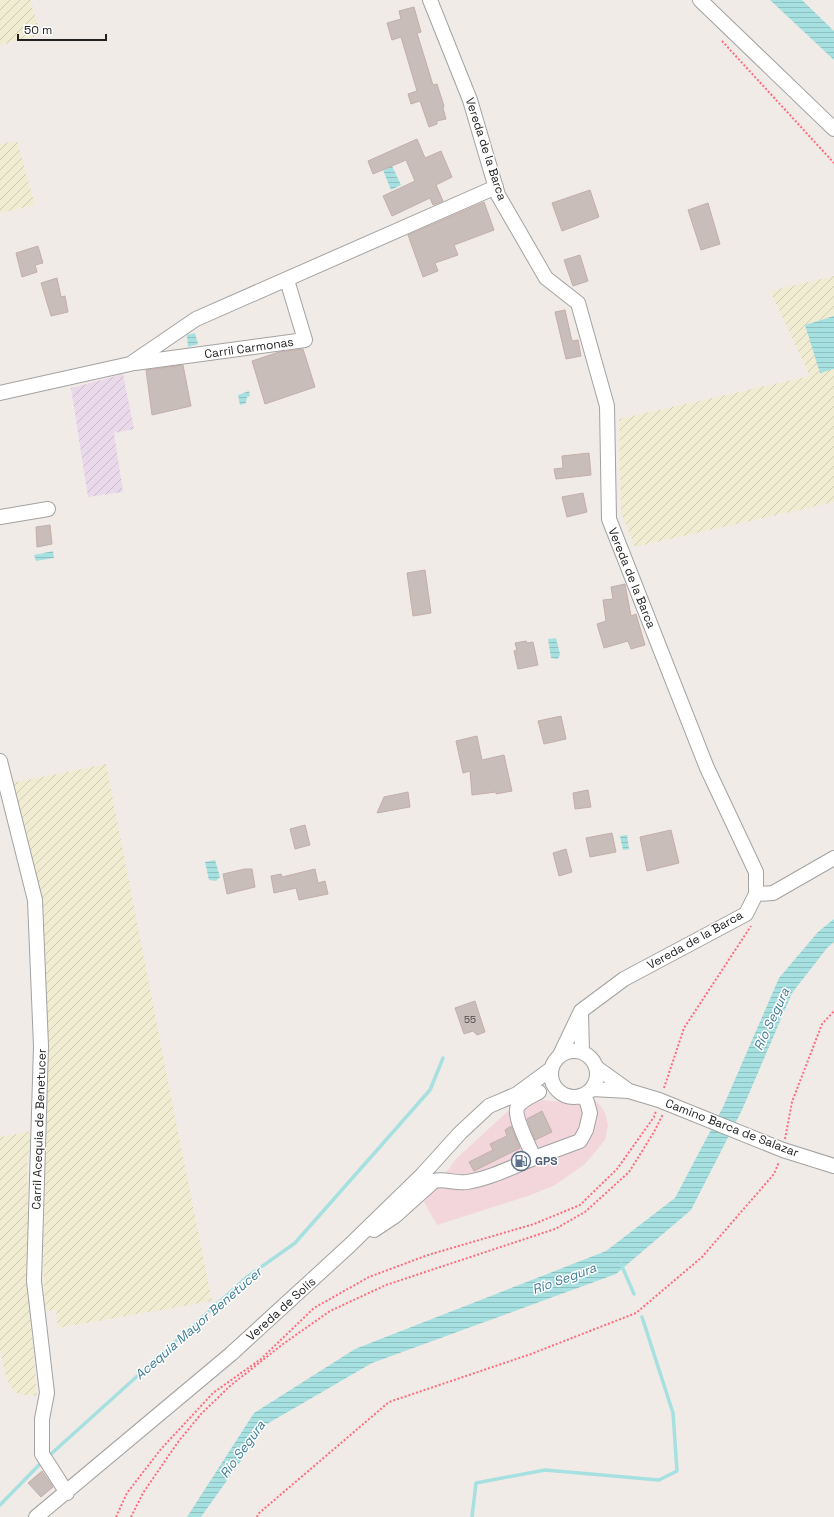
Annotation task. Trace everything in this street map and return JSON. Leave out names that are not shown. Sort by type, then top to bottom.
[{"type":"street","name":"Vereda de la Barca","points":[[430,0],[470,100],[498,195],[546,278],[578,302],[607,406],[609,520],[707,768],[756,872],[756,894],[746,914],[624,978],[581,1011]]},
{"type":"street","points":[[700,0],[834,129]]},
{"type":"street","name":"Carril Carmonas","points":[[130,364],[196,319],[496,187]]},
{"type":"street","name":"Carril Carmonas","points":[[0,393],[130,364],[305,340],[287,280]]},
{"type":"street","points":[[0,517],[48,509]]},
{"type":"street","name":"Carril Acequia de Benetucer","points":[[0,761],[35,900],[41,1046],[34,1281],[47,1393],[42,1419],[42,1454],[67,1493]]},
{"type":"street","points":[[756,894],[773,893],[834,858]]},
{"type":"street","points":[[581,1011],[582,1052]]},
{"type":"street","points":[[560,1055],[581,1011]]},
{"type":"street","points":[[574,1050],[582,1052],[594,1061],[598,1075],[596,1082],[587,1092],[576,1097],[570,1097],[558,1090],[553,1084],[551,1076],[554,1061],[566,1052],[574,1050]]},
{"type":"street","name":"Camino Barca de Salazar","points":[[597,1068],[629,1091],[664,1102],[783,1150],[834,1166]]},
{"type":"street","name":"Vereda de Solís","points":[[36,1517],[67,1493],[231,1354],[349,1246],[422,1175],[460,1133],[489,1106],[517,1094],[552,1069]]},
{"type":"street","name":"Vereda de Solís","points":[[517,1094],[558,1090]]},
{"type":"street","name":"Camino Barca de Salazar","points":[[587,1092],[629,1091]]},
{"type":"street","points":[[534,1158],[517,1116],[517,1108],[522,1101],[539,1092]]},
{"type":"street","points":[[349,1246],[395,1216],[434,1180],[441,1179],[466,1183],[497,1174],[580,1141],[586,1130],[590,1114],[587,1102],[587,1092]]},
{"type":"path","points":[[722,40],[834,163]]},
{"type":"path","points":[[131,1517],[143,1493],[169,1455],[201,1414],[230,1386],[283,1344],[330,1311],[386,1285],[555,1229],[585,1212],[629,1172],[654,1132],[664,1102],[684,1028],[752,925]]},
{"type":"path","points":[[256,1517],[388,1402],[531,1354],[636,1313],[702,1257],[774,1174],[783,1150],[792,1102],[822,1024],[834,1010]]},
{"type":"path","points":[[116,1517],[128,1493],[161,1449],[213,1394],[261,1359],[314,1308],[369,1277],[428,1255],[534,1224],[580,1205],[617,1169],[664,1102]]},
{"type":"shaded area","points":[[0,0],[30,0],[41,35],[0,45]]},
{"type":"shaded area","points":[[17,141],[35,205],[0,213],[0,144]]},
{"type":"shaded area","points":[[834,276],[834,502],[635,547],[621,513],[619,419],[810,376],[770,291]]},
{"type":"shaded area","points":[[123,374],[134,429],[114,433],[123,492],[88,497],[71,388]]},
{"type":"shaded area","points":[[106,764],[212,1301],[58,1328],[56,1310],[45,1311],[42,1234],[46,1130],[43,905],[12,783]]},
{"type":"shaded area","name":"GPS","points":[[543,1100],[579,1104],[594,1100],[600,1105],[605,1113],[608,1125],[605,1140],[585,1164],[555,1185],[531,1195],[437,1225],[424,1202],[456,1159],[509,1110]]},
{"type":"shaded area","points":[[31,1131],[27,1161],[29,1301],[37,1396],[18,1394],[11,1387],[6,1377],[0,1351],[0,1137]]},
{"type":"water","points":[[770,0],[802,0],[834,31],[834,60]]},
{"type":"water","points":[[392,166],[401,185],[391,190],[383,170]]},
{"type":"water","points":[[834,316],[834,369],[820,373],[805,325]]},
{"type":"water","points":[[195,333],[198,344],[188,347],[187,335]]},
{"type":"water","points":[[249,391],[250,396],[247,397],[246,403],[240,405],[238,395]]},
{"type":"water","points":[[53,551],[54,558],[36,561],[34,555]]},
{"type":"water","points":[[556,638],[560,654],[557,659],[551,658],[548,639]]},
{"type":"water","points":[[627,835],[629,849],[623,850],[620,836]]},
{"type":"water","points":[[215,860],[220,877],[216,881],[209,880],[205,862]]},
{"type":"water","name":"Río Segura","points":[[834,919],[834,942],[827,948],[792,993],[742,1110],[691,1210],[616,1274],[372,1363],[267,1424],[201,1517],[187,1517],[254,1413],[355,1349],[606,1251],[675,1198],[723,1107],[779,978],[818,932]]},
{"type":"building","points":[[414,7],[421,32],[417,33],[433,85],[437,84],[444,106],[443,108],[446,119],[437,121],[437,124],[429,127],[420,101],[411,104],[408,94],[417,91],[401,37],[392,40],[387,23],[401,19],[399,11]]},
{"type":"building","points":[[417,139],[425,158],[441,151],[452,177],[436,185],[443,201],[433,205],[430,198],[392,216],[383,196],[415,181],[406,160],[373,174],[368,161]]},
{"type":"building","points":[[590,190],[599,217],[562,231],[552,203]]},
{"type":"building","points":[[484,202],[494,230],[454,245],[458,255],[435,263],[438,271],[423,277],[408,235]]},
{"type":"building","points":[[708,203],[720,244],[701,250],[688,210]]},
{"type":"building","points":[[38,246],[43,263],[35,265],[37,272],[22,277],[16,253]]},
{"type":"building","points":[[580,255],[588,281],[573,286],[564,260]]},
{"type":"building","points":[[57,278],[61,297],[65,296],[68,312],[51,316],[41,283]]},
{"type":"building","points":[[565,310],[572,341],[578,340],[581,356],[566,359],[555,312]]},
{"type":"building","points":[[303,349],[315,387],[265,404],[252,361],[279,352]]},
{"type":"building","points":[[183,365],[191,406],[152,415],[146,370]]},
{"type":"building","points":[[589,453],[591,475],[556,479],[554,469],[563,468],[562,456]]},
{"type":"building","points":[[583,493],[587,512],[567,517],[562,497]]},
{"type":"building","points":[[50,525],[52,544],[37,547],[36,527]]},
{"type":"building","points":[[425,570],[431,613],[413,616],[407,573]]},
{"type":"building","points":[[625,584],[631,616],[636,614],[645,645],[631,649],[628,641],[604,648],[597,624],[606,621],[603,600],[613,599],[611,587]]},
{"type":"building","points":[[526,641],[527,643],[533,642],[538,665],[518,669],[514,651],[517,650],[515,643]]},
{"type":"building","points":[[561,716],[566,739],[544,744],[538,721]]},
{"type":"building","points":[[477,736],[482,760],[504,755],[512,791],[496,794],[496,792],[472,795],[470,771],[463,773],[456,741]]},
{"type":"building","points":[[588,790],[591,807],[575,809],[573,793]]},
{"type":"building","points":[[408,792],[410,807],[377,813],[384,797]]},
{"type":"building","points":[[305,825],[310,845],[295,849],[290,829]]},
{"type":"building","points":[[671,830],[679,863],[647,871],[640,837]]},
{"type":"building","points":[[612,833],[616,852],[590,857],[586,838]]},
{"type":"building","points":[[566,849],[572,872],[559,876],[553,853]]},
{"type":"building","points":[[252,869],[255,887],[227,894],[223,874]]},
{"type":"building","points":[[315,869],[318,883],[325,881],[328,894],[299,900],[296,888],[274,893],[271,876],[281,874],[282,877]]},
{"type":"building","points":[[475,1001],[485,1032],[477,1035],[473,1031],[464,1034],[455,1008]]},
{"type":"building","points":[[542,1111],[552,1132],[535,1140],[527,1119]]},
{"type":"building","points":[[511,1126],[520,1148],[474,1171],[469,1162],[493,1150],[490,1144],[507,1136],[505,1130]]},
{"type":"building","points":[[42,1471],[53,1487],[41,1497],[28,1483]]},
{"type":"waterway","name":"Acequia Mayor Benetucer","points":[[51,1454],[247,1277],[295,1243],[430,1090],[443,1058]]},
{"type":"waterway","points":[[621,1264],[634,1294]]},
{"type":"waterway","points":[[472,1517],[476,1483],[545,1470],[659,1480],[677,1471],[673,1413],[642,1317]]},
{"type":"waterway","name":"Acequia Mayor Benetucer","points":[[0,1505],[40,1464]]},
{"type":"place","name":"GPS","points":[[521,1161]]}]
